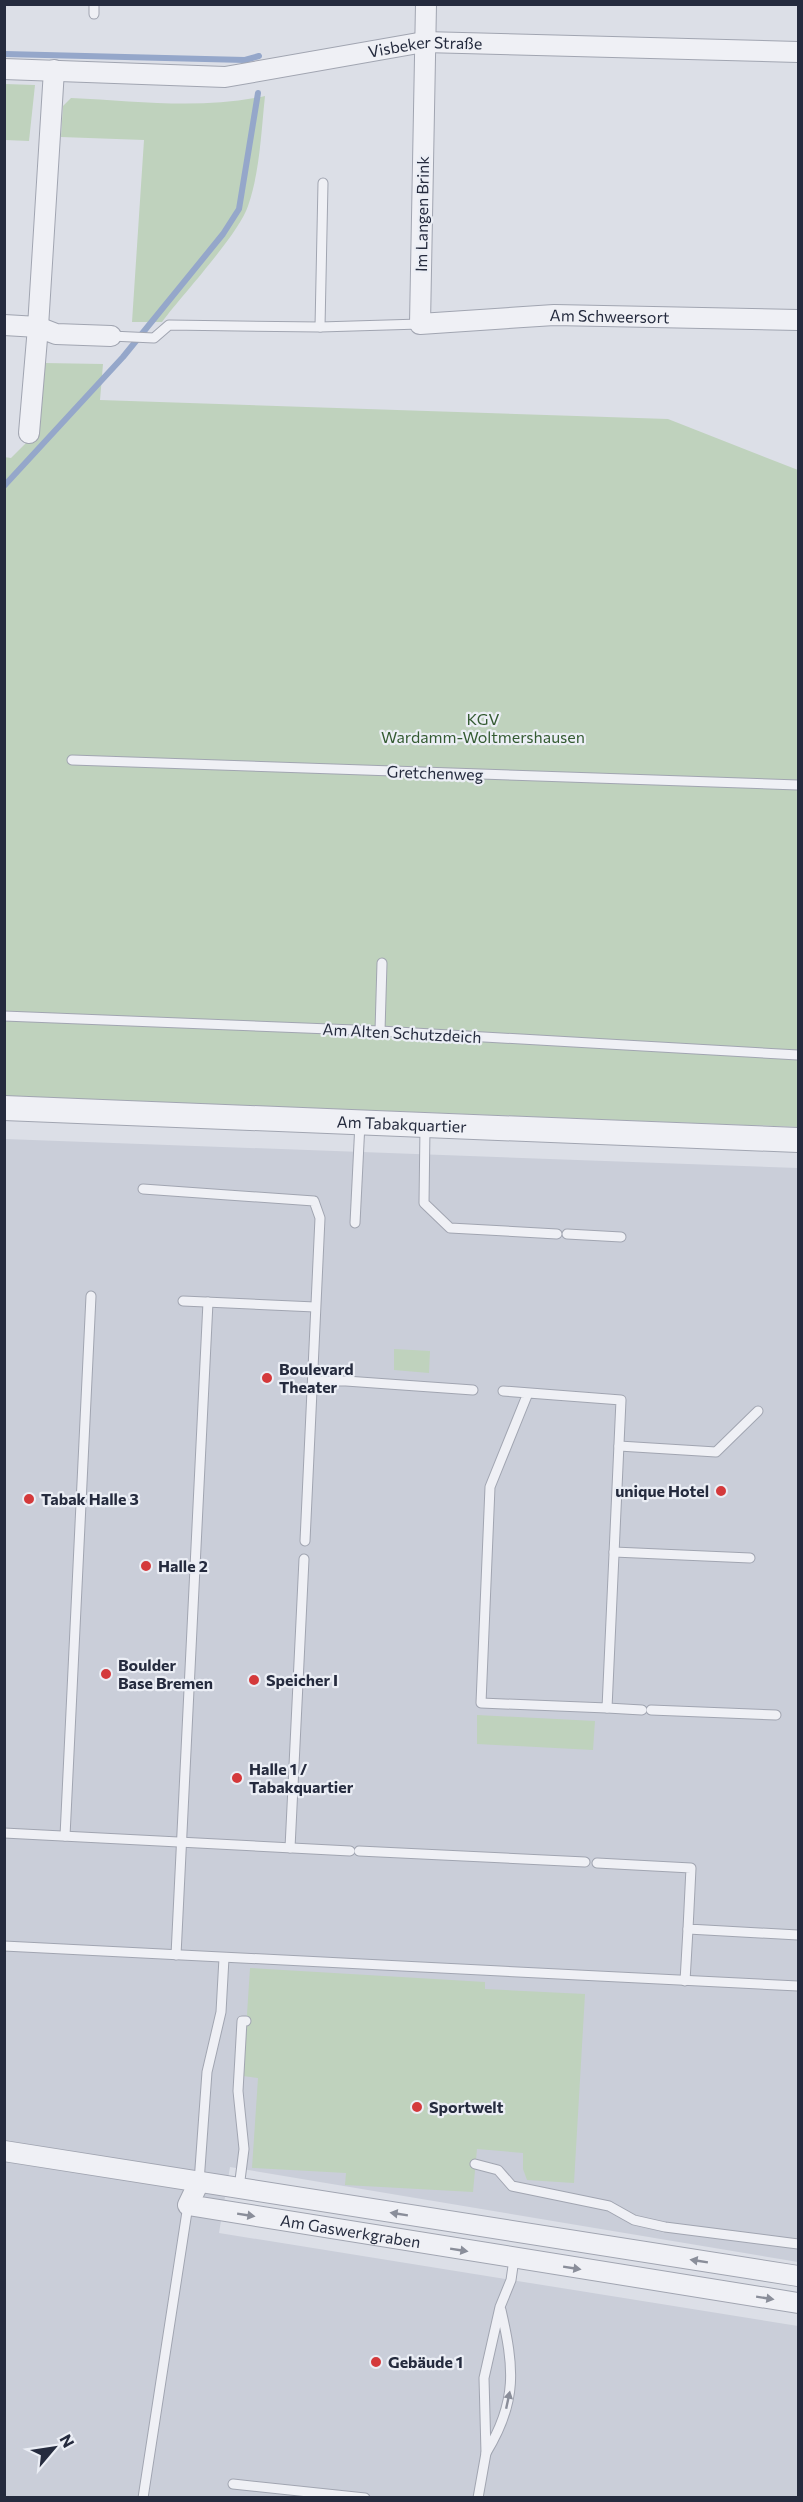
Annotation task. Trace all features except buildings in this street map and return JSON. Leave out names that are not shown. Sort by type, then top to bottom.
[{"type":"street","name":"Im Langen Brink","points":[[420,324],[426,4]]},
{"type":"street","name":"Visbeker Straße","points":[[4,69],[225,77],[424,42],[798,51]]},
{"type":"street","points":[[28,433],[38,327],[54,70]]},
{"type":"street","name":"Am Schweersort","points":[[420,324],[554,315],[798,320]]},
{"type":"street","points":[[4,325],[38,327],[56,334],[111,336]]},
{"type":"street","name":"Am Tabakquartier","points":[[4,1108],[798,1140]]},
{"type":"street","name":"Am Gaswerkgraben","points":[[4,2151],[519,2234],[798,2276]]},
{"type":"street","points":[[188,2205],[199,2181]]},
{"type":"street","name":"Am Gaswerkgraben","points":[[188,2205],[798,2303]]},
{"type":"street","points":[[514,2259],[519,2234]]},
{"type":"lane","points":[[320,327],[323,183]]},
{"type":"lane","points":[[111,336],[154,338],[169,325],[320,327],[420,324]]},
{"type":"lane","name":"Gretchenweg","points":[[72,760],[798,785]]},
{"type":"lane","points":[[380,1031],[382,963]]},
{"type":"lane","name":"Am Alten Schutzdeich","points":[[4,1016],[380,1031],[798,1055]]},
{"type":"lane","points":[[355,1223],[360,1123]]},
{"type":"lane","points":[[425,1125],[424,1203],[450,1228],[621,1237]]},
{"type":"lane","points":[[142,1189],[314,1201],[320,1218],[305,1540]]},
{"type":"lane","points":[[65,1836],[91,1296]]},
{"type":"lane","points":[[183,1301],[315,1306]]},
{"type":"lane","points":[[176,1955],[208,1302]]},
{"type":"lane","points":[[313,1381],[346,1381],[473,1390]]},
{"type":"lane","points":[[503,1391],[621,1400],[608,1708]]},
{"type":"lane","points":[[528,1393],[490,1487],[481,1702],[776,1715]]},
{"type":"lane","points":[[619,1446],[716,1452],[758,1411]]},
{"type":"lane","points":[[614,1552],[750,1558]]},
{"type":"lane","points":[[290,1848],[304,1559]]},
{"type":"lane","points":[[4,1833],[585,1862]]},
{"type":"lane","points":[[597,1863],[691,1868],[685,1981]]},
{"type":"lane","points":[[688,1929],[798,1935]]},
{"type":"lane","points":[[4,1946],[798,1986]]},
{"type":"lane","points":[[199,2181],[207,2072],[221,2012],[224,1958]]},
{"type":"lane","points":[[239,2188],[244,2149],[238,2091],[242,2020],[246,2021]]},
{"type":"lane","points":[[475,2164],[498,2170],[512,2186],[609,2206],[634,2220],[665,2227],[798,2244]]},
{"type":"lane","points":[[143,2498],[188,2205]]},
{"type":"lane","points":[[478,2498],[486,2453],[484,2378],[500,2307],[511,2280],[514,2259]]},
{"type":"lane","points":[[486,2453],[502,2427],[512,2378],[509,2344],[500,2307]]},
{"type":"lane","points":[[233,2484],[365,2498]]},
{"type":"shaded area","points":[[5,1139],[798,1168],[798,2262],[230,2167],[219,2233],[798,2326],[798,2497],[5,2498]]},
{"type":"green space","points":[[5,84],[35,85],[29,141],[5,140]]},
{"type":"green space","points":[[265,96],[255,179],[243,218],[222,248],[162,322],[132,322],[144,140],[61,137],[63,106],[71,98],[193,104]]},
{"type":"green space","name":"KGV Wardamm-Woltmershausen","points":[[44,363],[103,364],[100,400],[668,419],[798,470],[798,1127],[5,1096],[4,457],[11,458],[39,430]]},
{"type":"green space","points":[[394,1349],[430,1351],[429,1373],[394,1370]]},
{"type":"green space","points":[[477,1715],[595,1721],[593,1750],[477,1744]]},
{"type":"green space","name":"Sportwelt","points":[[250,1968],[485,1982],[485,1989],[585,1994],[574,2183],[527,2180],[523,2169],[523,2153],[477,2149],[473,2192],[345,2185],[346,2173],[252,2168],[258,2078],[243,2076]]},
{"type":"waterway","points":[[5,54],[245,60],[259,56]]},
{"type":"waterway","points":[[4,486],[123,357],[223,234],[239,209],[258,93]]},
{"type":"place","name":"Boulevard Theater","points":[[267,1378]]},
{"type":"place","name":"unique Hotel","points":[[721,1491]]},
{"type":"place","name":"Tabak Halle 3","points":[[29,1499]]},
{"type":"place","name":"Halle 2","points":[[146,1566]]},
{"type":"place","name":"Boulder Base Bremen","points":[[106,1674]]},
{"type":"place","name":"Speicher I","points":[[254,1680]]},
{"type":"place","name":"Halle 1 / Tabakquartier","points":[[237,1778]]},
{"type":"place","name":"Sportwelt","points":[[417,2107]]},
{"type":"place","name":"Gebäude 1","points":[[376,2362]]}]
